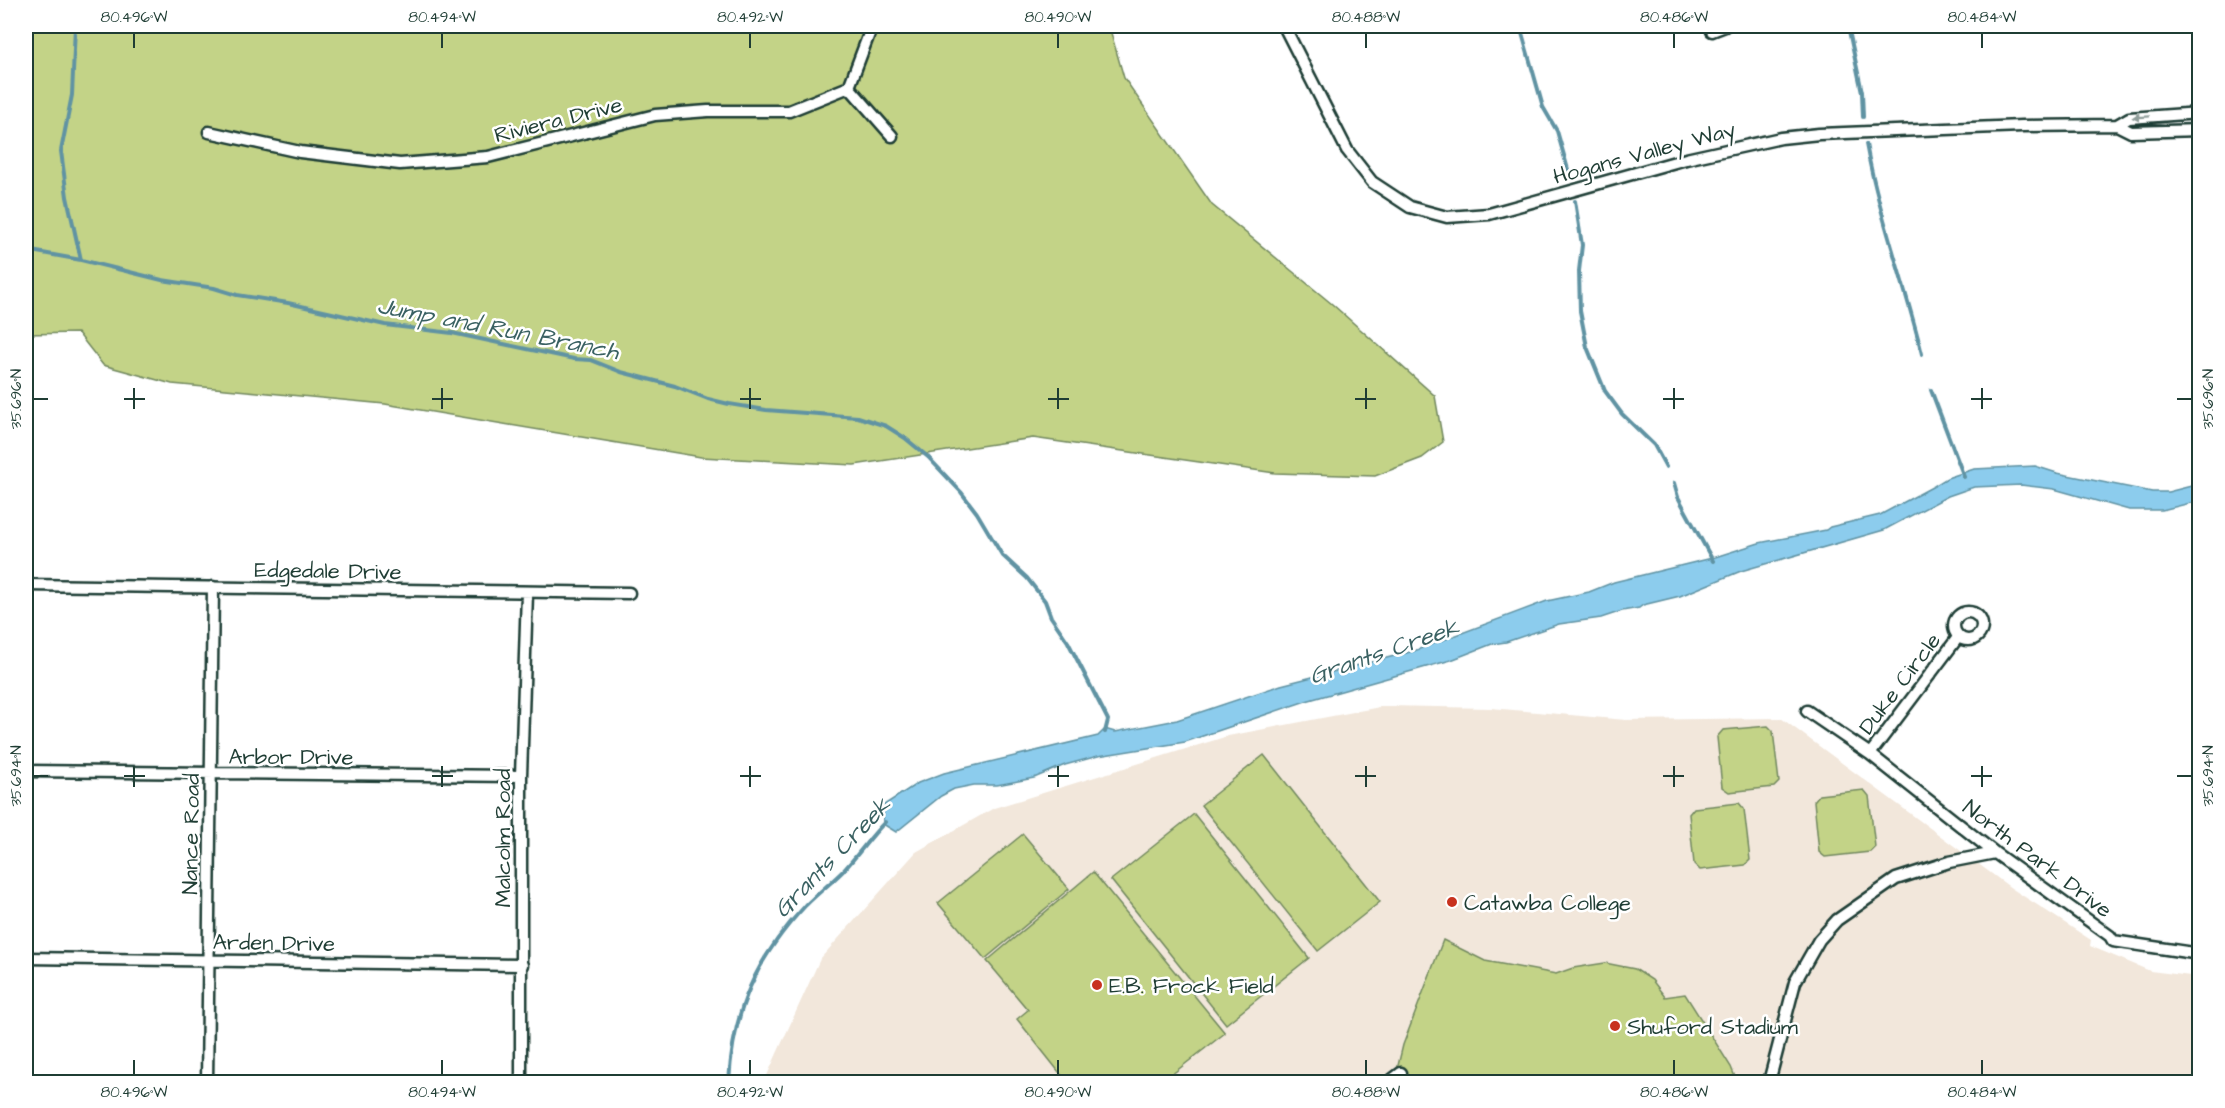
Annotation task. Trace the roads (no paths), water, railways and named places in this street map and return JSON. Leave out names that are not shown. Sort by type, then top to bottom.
[{"type":"street","points":[[872,26],[849,87],[892,136]]},
{"type":"street","name":"Hogans Valley Way","points":[[1284,26],[1347,150],[1372,182],[1410,207],[1447,217],[1489,214],[1686,159],[1781,138],[1819,134],[2010,126],[2117,125],[2131,132],[2199,130]]},
{"type":"street","points":[[1712,31],[1725,26]]},
{"type":"street","name":"Riviera Drive","points":[[209,132],[300,152],[400,164],[488,157],[655,115],[708,111],[789,111],[849,87]]},
{"type":"street","name":"Hogans Valley Way","points":[[2117,125],[2129,118],[2199,113]]},
{"type":"street","name":"Edgedale Drive","points":[[26,585],[630,593]]},
{"type":"street","name":"Nance Road","points":[[207,1083],[213,587]]},
{"type":"street","name":"Malcolm Road","points":[[521,1083],[521,776],[527,593]]},
{"type":"street","name":"Duke Circle","points":[[1870,754],[1959,636]]},
{"type":"street","name":"North Park Drive","points":[[1807,711],[1870,754],[1995,853],[2110,936],[2113,941],[2199,954]]},
{"type":"street","name":"Arbor Drive","points":[[26,771],[210,775],[521,776]]},
{"type":"street","points":[[1768,1083],[1795,982],[1819,940],[1837,920],[1896,879],[1949,862],[1995,853]]},
{"type":"street","name":"Arden Drive","points":[[26,958],[522,965]]},
{"type":"street","points":[[1389,1083],[1401,1073]]},
{"type":"water","points":[[2035,466],[2057,473],[2152,492],[2168,492],[2199,484],[2199,501],[2162,510],[2129,510],[2054,489],[2021,485],[1974,487],[1948,496],[1884,530],[1741,571],[1680,596],[1601,618],[1559,624],[1506,642],[1492,644],[1451,660],[1306,701],[1185,742],[1098,756],[1065,765],[1034,778],[997,785],[974,785],[954,789],[941,796],[896,832],[883,824],[884,805],[918,783],[944,773],[1098,736],[1105,729],[1115,732],[1177,720],[1281,685],[1414,651],[1547,601],[1589,592],[1614,582],[1712,558],[1759,543],[1826,530],[1830,527],[1880,515],[1947,478],[1974,469]]},
{"type":"waterway","points":[[75,26],[72,95],[61,151],[67,197],[81,260]]},
{"type":"waterway","points":[[1520,26],[1543,107],[1557,131],[1569,173]]},
{"type":"waterway","points":[[1848,26],[1862,92],[1863,117]]},
{"type":"waterway","points":[[1866,144],[1871,171],[1922,354]]},
{"type":"waterway","points":[[1575,201],[1582,245],[1579,271],[1580,311],[1587,347],[1605,391],[1622,414],[1654,445],[1666,467]]},
{"type":"waterway","name":"Jump and Run Branch","points":[[26,250],[385,325],[452,333],[574,359],[591,360],[621,372],[675,386],[708,399],[729,404],[766,410],[858,417],[886,426],[928,457],[961,492],[977,513],[1002,555],[1027,578],[1045,601],[1051,617],[1068,642],[1108,720],[1105,732]]},
{"type":"waterway","points":[[1931,390],[1964,477]]},
{"type":"waterway","points":[[1674,483],[1678,497],[1713,561]]},
{"type":"waterway","name":"Grants Creek","points":[[729,1082],[731,1056],[742,1008],[761,965],[773,945],[806,905],[843,871],[885,822]]},
{"type":"place","name":"Catawba College","points":[[1452,902]]},
{"type":"place","name":"E.B. Frock Field","points":[[1097,985]]},
{"type":"place","name":"Shuford Stadium","points":[[1615,1026]]}]
